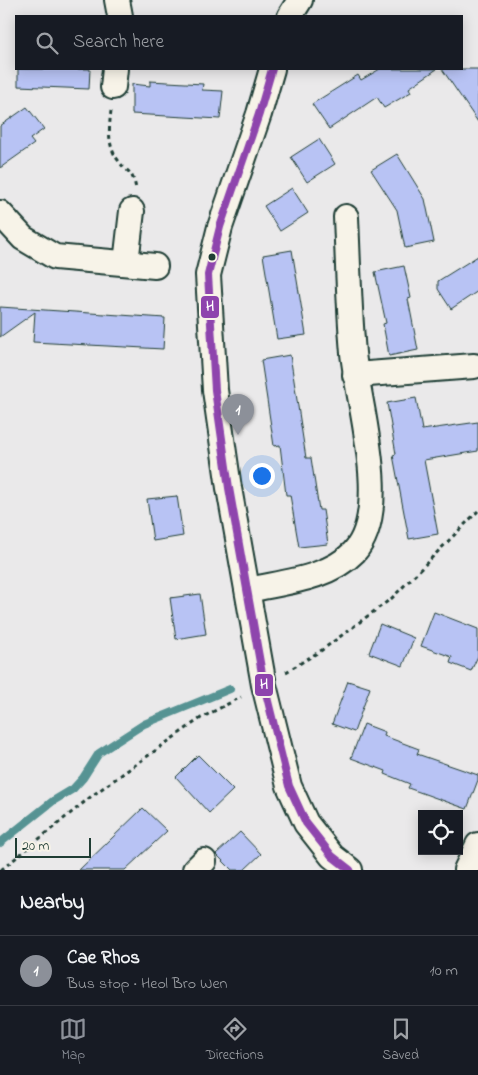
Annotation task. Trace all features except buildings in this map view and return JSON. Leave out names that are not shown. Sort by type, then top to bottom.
[{"type":"street","points":[[117,0],[120,15]]},
{"type":"street","points":[[277,0],[283,15]]},
{"type":"street","points":[[291,15],[300,0]]},
{"type":"street","points":[[272,70],[259,114],[220,227],[208,275],[215,390],[229,488],[249,590],[264,685],[289,786],[306,823],[334,865]]},
{"type":"street","points":[[126,263],[132,211]]},
{"type":"street","points":[[0,213],[23,238],[55,257],[155,266]]},
{"type":"street","points":[[249,590],[309,576],[332,568],[354,551],[366,532],[370,508],[371,466],[355,375],[350,320],[346,216]]},
{"type":"street","points":[[355,375],[474,366]]},
{"type":"street","points":[[466,870],[478,845]]},
{"type":"path","points":[[114,78],[110,148],[118,162],[130,171],[134,180],[136,192],[132,211]]},
{"type":"waterway","points":[[0,843],[53,801],[73,789],[83,778],[99,753],[144,724],[230,689]]},
{"type":"transit line","name":"H","points":[[272,70],[259,114],[220,227],[208,275],[215,390],[229,488],[264,685],[289,786],[306,823],[332,856],[350,870]]},
{"type":"place","name":"Cae Rhos","points":[[238,435]]}]
